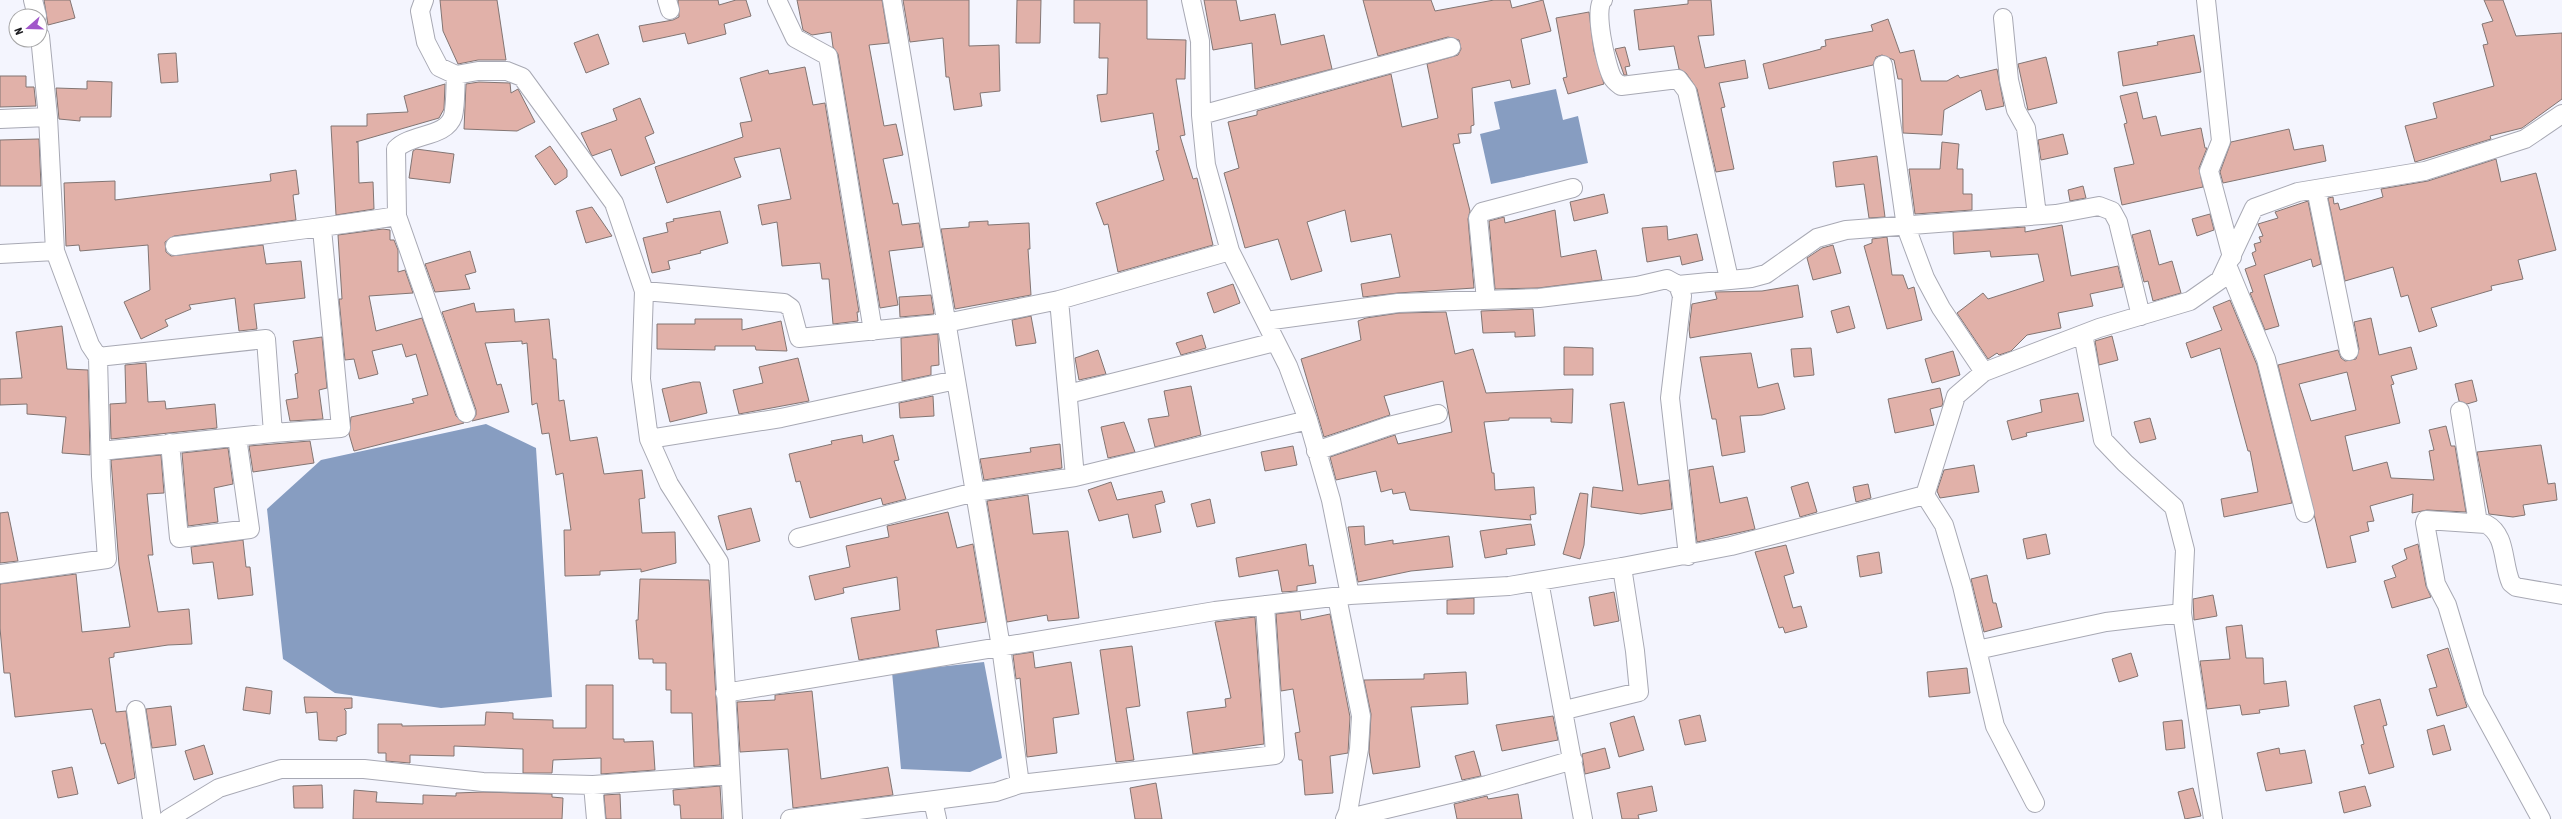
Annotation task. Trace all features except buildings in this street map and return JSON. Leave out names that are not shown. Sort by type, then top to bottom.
[{"type":"street","points":[[424,0],[420,10],[426,42],[439,67],[456,76],[478,72],[508,71],[522,76],[614,203],[644,291],[641,380],[649,439],[669,484],[719,562],[724,693],[733,819]]},
{"type":"street","points":[[777,0],[795,38],[828,56],[872,331]]},
{"type":"street","points":[[892,0],[1001,647],[1020,784]]},
{"type":"street","points":[[1191,0],[1200,41],[1201,115],[1206,165],[1230,251],[1288,366],[1308,420],[1331,500],[1361,716],[1359,749],[1348,812],[1345,819]]},
{"type":"street","points":[[1603,0],[1599,10],[1599,21],[1613,79],[1621,86],[1678,79],[1687,91],[1729,278]]},
{"type":"street","points":[[2206,0],[2221,140],[2208,171],[2230,261],[2266,359],[2305,513]]},
{"type":"street","points":[[2003,18],[2009,80],[2016,110],[2026,128],[2037,215]]},
{"type":"street","points":[[1201,115],[1451,47]]},
{"type":"street","points":[[0,574],[107,559],[98,357],[90,345],[55,251],[48,117],[41,48]]},
{"type":"street","points":[[1883,65],[1906,227],[1925,278],[1941,308],[1984,372]]},
{"type":"street","points":[[456,76],[453,114],[450,122],[443,129],[410,138],[396,149],[397,216],[466,413]]},
{"type":"street","points":[[2035,803],[1995,726],[1962,586],[1944,525],[1925,495],[1956,396],[1984,372],[2083,334],[2190,301],[2220,280],[2254,208],[2298,192],[2425,171],[2525,139],[2562,114]]},
{"type":"street","points":[[0,119],[48,117]]},
{"type":"street","points":[[1486,300],[1478,218],[1482,212],[1573,188]]},
{"type":"street","points":[[2316,189],[2348,351]]},
{"type":"street","points":[[1266,321],[1398,303],[1539,298],[1637,286],[1667,279],[1678,285],[1729,278],[1751,278],[1766,274],[1817,238],[1839,232],[2037,215],[2099,206],[2112,211],[2118,222],[2141,316]]},
{"type":"street","points":[[175,246],[290,230],[322,229],[397,216]]},
{"type":"street","points":[[101,451],[273,433],[341,428],[322,229]]},
{"type":"street","points":[[0,254],[55,251]]},
{"type":"street","points":[[644,291],[784,304],[791,308],[799,338],[946,323],[1059,300],[1230,251]]},
{"type":"street","points":[[1678,285],[1682,296],[1670,398],[1688,556]]},
{"type":"street","points":[[1059,300],[1076,477]]},
{"type":"street","points":[[2083,334],[2103,440],[2125,464],[2174,507],[2185,550],[2182,613],[2213,819]]},
{"type":"street","points":[[98,357],[266,339],[273,433]]},
{"type":"street","points":[[1068,394],[1275,342]]},
{"type":"street","points":[[649,439],[781,418],[956,380]]},
{"type":"street","points":[[2460,411],[2478,523]]},
{"type":"street","points":[[1316,451],[1388,426],[1438,414]]},
{"type":"street","points":[[798,538],[975,492],[1076,477],[1308,420]]},
{"type":"street","points":[[170,444],[179,538],[250,529],[237,437]]},
{"type":"street","points":[[724,693],[1215,611],[1344,596],[1509,586],[1622,568],[1688,556],[1925,495]]},
{"type":"street","points":[[2541,819],[2475,698],[2447,605],[2434,578],[2425,524],[2426,520],[2431,518],[2478,523],[2494,528],[2500,536],[2511,584],[2516,587],[2562,595]]},
{"type":"street","points":[[1564,710],[1638,692],[1635,651],[1622,568]]},
{"type":"street","points":[[1539,581],[1583,819]]},
{"type":"street","points":[[790,819],[996,792],[1020,784],[1274,755],[1265,605]]},
{"type":"street","points":[[1977,650],[2106,622],[2182,613]]},
{"type":"street","points":[[136,710],[152,819]]},
{"type":"street","points":[[1345,819],[1487,785],[1573,760]]},
{"type":"street","points":[[168,819],[219,788],[280,769],[364,769],[483,782],[593,785],[730,775]]},
{"type":"street","points":[[593,785],[596,819]]},
{"type":"street","points":[[933,801],[937,819]]},
{"type":"water","points":[[1556,89],[1563,120],[1578,116],[1588,163],[1491,184],[1480,134],[1500,129],[1494,102]]},
{"type":"water","points":[[486,424],[536,448],[552,697],[441,708],[335,693],[283,659],[267,509],[321,460]]},
{"type":"water","points":[[984,662],[1002,758],[970,772],[901,769],[892,672]]}]
